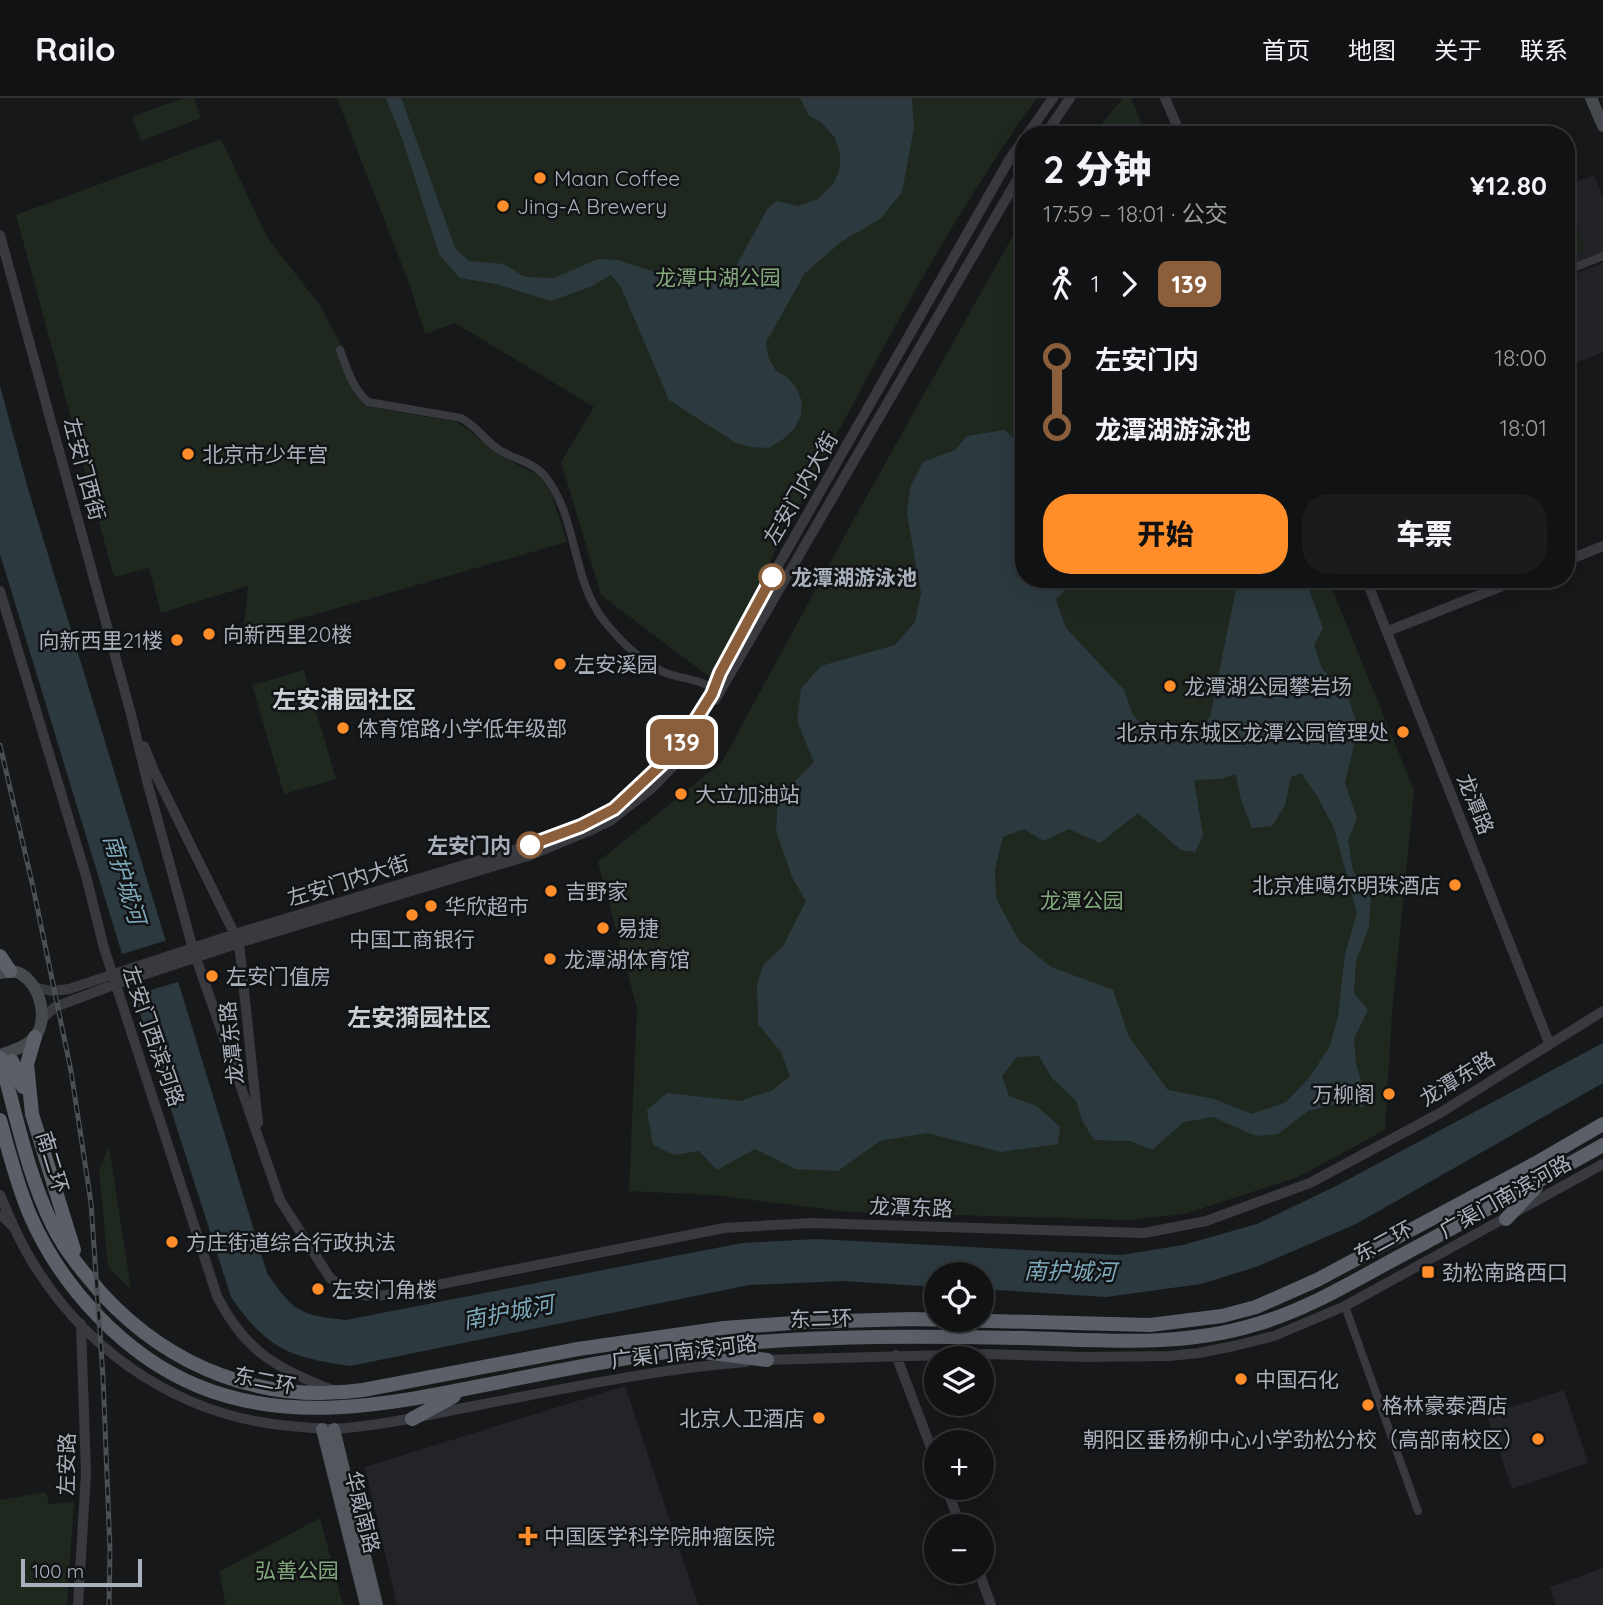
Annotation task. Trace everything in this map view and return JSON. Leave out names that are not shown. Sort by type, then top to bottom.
[{"type":"highway","points":[[0,956],[5,972]]},
{"type":"highway","points":[[32,1114],[27,1064],[35,1037]]},
{"type":"highway","points":[[4,1058],[32,1114],[82,1271]]},
{"type":"highway","name":"南二环","points":[[4,1058],[43,1204],[67,1250],[82,1271]]},
{"type":"highway","name":"南二环","points":[[0,1120],[27,1210],[52,1259]]},
{"type":"highway","name":"东二环","points":[[82,1271],[127,1320],[163,1347],[204,1370],[262,1388],[341,1393],[393,1386],[578,1349],[724,1328],[912,1319],[1150,1325],[1222,1316],[1256,1307],[1317,1280],[1536,1163],[1603,1124]]},
{"type":"highway","name":"东二环","points":[[52,1259],[69,1282],[116,1332],[144,1354],[197,1386],[259,1405],[337,1409],[396,1402],[581,1366],[682,1350],[806,1339],[912,1336],[1151,1342],[1226,1333],[1261,1323],[1324,1296],[1603,1145]]},
{"type":"highway","points":[[1506,1219],[1544,1178]]},
{"type":"highway","points":[[682,1350],[767,1360]]},
{"type":"highway","points":[[412,1419],[468,1388]]},
{"type":"main road","points":[[1591,98],[1603,126]]},
{"type":"main road","points":[[4,1058],[35,1037],[42,1019],[40,1000],[34,987],[21,974],[5,972]]},
{"type":"main road","name":"华威南路","points":[[328,1429],[366,1605]]},
{"type":"main road","name":"华威南路","points":[[328,1429],[377,1605]]},
{"type":"street","name":"左安门内大街","points":[[1033,126],[1053,98]]},
{"type":"street","points":[[1051,126],[1070,98]]},
{"type":"street","points":[[1166,98],[1177,126]]},
{"type":"street","name":"左安门内大街","points":[[717,690],[720,673],[771,578],[1015,151]]},
{"type":"street","name":"左安门内大街","points":[[119,978],[531,845],[596,820],[638,789],[676,751],[717,690],[1015,183]]},
{"type":"street","name":"左安门西街","points":[[0,235],[194,954]]},
{"type":"street","points":[[1575,267],[1603,256]]},
{"type":"street","points":[[340,350],[359,395],[368,402],[461,418],[470,422],[484,439],[502,452],[522,460],[543,474],[555,493],[566,521],[578,555],[583,582],[605,622],[658,669],[672,675],[700,680],[717,690]]},
{"type":"street","points":[[1575,557],[1603,546]]},
{"type":"street","name":"龙潭路","points":[[1370,588],[1549,1043]]},
{"type":"street","points":[[1388,631],[1497,588]]},
{"type":"street","name":"左安门西滨河路","points":[[0,591],[217,1296],[228,1318],[244,1339],[267,1359],[294,1375],[341,1393]]},
{"type":"street","name":"左安门西街","points":[[131,714],[155,774],[237,939]]},
{"type":"street","name":"龙潭东路","points":[[237,939],[260,1140]]},
{"type":"street","name":"龙潭东路","points":[[194,954],[280,1200],[330,1279],[352,1293],[369,1296],[386,1295],[724,1228],[811,1223],[1143,1233],[1206,1221],[1310,1183],[1440,1113],[1603,1011]]},
{"type":"street","points":[[34,987],[59,992],[119,978]]},
{"type":"street","points":[[42,1019],[55,1007],[119,978]]},
{"type":"street","name":"广渠门南滨河路","points":[[0,1195],[37,1270],[80,1324],[133,1369],[190,1403],[256,1423],[328,1429],[412,1419],[584,1384],[684,1368],[767,1360],[896,1355],[1086,1357],[1199,1353],[1274,1336],[1345,1306],[1603,1164]]},
{"type":"street","points":[[0,1215],[15,1230]]},
{"type":"street","points":[[1345,1306],[1418,1511]]},
{"type":"street","name":"左安路","points":[[78,1605],[86,1473],[86,1417],[80,1324]]},
{"type":"street","points":[[896,1355],[924,1430]]},
{"type":"street","points":[[983,1584],[991,1605]]},
{"type":"shaded area","points":[[1594,175],[1603,198],[1603,253],[1575,264],[1575,182]]},
{"type":"shaded area","points":[[1603,263],[1603,352],[1575,363],[1575,274]]},
{"type":"shaded area","name":"中国医学科学院肿瘤医院","points":[[625,1386],[698,1605],[397,1605],[365,1467]]},
{"type":"shaded area","name":"朝阳区垂杨柳中心小学劲松分校（高部南校区）","points":[[1564,1390],[1588,1463],[1512,1489],[1487,1415]]},
{"type":"shaded area","points":[[1603,1568],[1603,1605],[1556,1605],[1550,1587]]},
{"type":"green space","points":[[183,98],[194,98],[201,118],[141,141],[132,117]]},
{"type":"green space","name":"龙潭中湖公园","points":[[337,98],[1037,98],[1015,126],[968,201],[906,308],[806,491],[711,678],[601,595],[561,462],[594,407],[455,323],[425,334],[410,286]]},
{"type":"green space","points":[[1123,98],[1131,98],[1142,126],[1100,126]]},
{"type":"green space","points":[[221,139],[267,237],[321,307],[341,345],[361,401],[371,407],[457,422],[512,462],[540,476],[552,495],[567,542],[243,635],[248,586],[161,613],[149,568],[114,577],[16,215]]},
{"type":"green space","points":[[1575,224],[1585,249],[1575,253]]},
{"type":"green space","name":"龙潭公园","points":[[1015,232],[1015,588],[1332,588],[1414,790],[1392,1014],[1385,1130],[1298,1177],[1188,1213],[1130,1220],[850,1212],[712,1195],[629,1191],[637,1008],[598,862],[722,762]]},
{"type":"green space","points":[[304,670],[336,779],[284,794],[252,685]]},
{"type":"green space","points":[[109,1146],[131,1290],[108,1267],[99,1171]]},
{"type":"green space","points":[[46,1492],[49,1504],[74,1502],[67,1605],[0,1605],[0,1500]]},
{"type":"green space","name":"弘善公园","points":[[320,1518],[343,1605],[226,1605],[219,1572]]},
{"type":"water","points":[[386,98],[402,100],[455,248],[469,261],[504,264],[525,277],[554,278],[598,259],[618,260],[658,273],[735,268],[768,208],[777,201],[798,206],[818,199],[834,183],[840,168],[840,154],[835,138],[821,122],[809,116],[800,98],[912,98],[914,128],[902,192],[881,218],[841,242],[805,273],[766,342],[768,357],[776,371],[787,377],[796,387],[802,402],[801,415],[794,429],[769,448],[736,443],[669,400],[621,287],[611,275],[590,287],[551,301],[496,284],[460,278],[439,254],[403,141]]},
{"type":"water","name":"南护城河","points":[[0,386],[28,489],[267,1273],[291,1304],[307,1313],[346,1320],[742,1243],[816,1239],[1121,1255],[1183,1245],[1257,1224],[1338,1185],[1603,1043],[1603,1083],[1356,1224],[1256,1267],[1201,1284],[1106,1297],[994,1290],[994,1262],[924,1262],[924,1286],[844,1281],[749,1285],[350,1366],[295,1354],[268,1339],[244,1315],[231,1297],[141,1016],[0,554]]},
{"type":"water","points":[[1005,430],[1015,439],[1015,588],[1067,588],[1056,600],[1066,628],[1124,690],[1133,715],[1154,737],[1170,743],[1194,739],[1210,717],[1236,588],[1308,588],[1323,628],[1314,645],[1322,669],[1346,690],[1358,728],[1345,783],[1357,818],[1348,840],[1353,871],[1371,894],[1369,927],[1356,961],[1354,993],[1368,1010],[1354,1039],[1356,1063],[1366,1100],[1362,1107],[1341,1103],[1308,1111],[1278,1134],[1256,1136],[1213,1117],[1184,1122],[1152,1150],[1131,1141],[1094,1140],[1082,1120],[1076,1101],[1052,1078],[1039,1056],[1017,1057],[1002,1076],[1009,1096],[1037,1106],[1060,1127],[1058,1144],[1001,1152],[927,1133],[880,1141],[838,1171],[795,1169],[755,1149],[717,1170],[699,1151],[674,1155],[653,1145],[647,1110],[667,1093],[740,1101],[773,1090],[790,1076],[781,1052],[758,1024],[757,984],[764,964],[783,946],[806,901],[792,877],[776,831],[778,799],[814,762],[797,721],[801,689],[821,666],[895,645],[915,622],[921,593],[907,514],[910,487],[923,462],[955,450],[967,436]],"holes":[[[1301,773],[1334,828],[1357,913],[1345,954],[1338,1017],[1329,1048],[1309,1078],[1286,1102],[1252,1114],[1214,1099],[1168,1090],[1129,1037],[1113,990],[1051,967],[1019,941],[996,898],[995,869],[1003,837],[1024,829],[1043,841],[1069,829],[1100,843],[1138,813],[1181,850],[1195,852],[1203,835],[1194,780],[1221,779],[1236,774],[1241,800],[1252,828],[1272,826],[1285,805],[1291,777]]]},
{"type":"pier","points":[[168,940],[181,981],[131,996],[119,955]]},
{"type":"railway","points":[[0,745],[71,1071],[91,1203],[103,1377],[110,1550],[109,1605]]},
{"type":"bus line","name":"139","points":[[530,845],[596,820],[614,809],[676,751],[712,694],[720,673],[772,577]]},
{"type":"place","name":"Maan Coffee","points":[[540,178]]},
{"type":"place","name":"Jing-A Brewery","points":[[503,206]]},
{"type":"place","name":"北京市少年宫","points":[[188,454]]},
{"type":"place","name":"龙潭湖游泳池","points":[[772,577]]},
{"type":"place","name":"向新西里20楼","points":[[209,634]]},
{"type":"place","name":"向新西里21楼","points":[[177,640]]},
{"type":"place","name":"左安溪园","points":[[560,664]]},
{"type":"place","name":"龙潭湖公园攀岩场","points":[[1170,686]]},
{"type":"place","name":"体育馆路小学低年级部","points":[[343,728]]},
{"type":"place","name":"北京市东城区龙潭公园管理处","points":[[1403,732]]},
{"type":"place","name":"大立加油站","points":[[681,794]]},
{"type":"place","name":"左安门内","points":[[530,845]]},
{"type":"place","name":"北京准噶尔明珠酒店","points":[[1455,885]]},
{"type":"place","name":"吉野家","points":[[551,891]]},
{"type":"place","name":"华欣超市","points":[[431,906]]},
{"type":"place","name":"中国工商银行","points":[[412,915]]},
{"type":"place","name":"易捷","points":[[603,928]]},
{"type":"place","name":"龙潭湖体育馆","points":[[550,959]]},
{"type":"place","name":"左安门值房","points":[[212,976]]},
{"type":"place","name":"万柳阁","points":[[1389,1094]]},
{"type":"place","name":"方庄街道综合行政执法","points":[[172,1242]]},
{"type":"place","name":"劲松南路西口","points":[[1428,1272]]},
{"type":"place","name":"左安门角楼","points":[[318,1289]]},
{"type":"place","name":"中国石化","points":[[1241,1379]]},
{"type":"place","name":"格林豪泰酒店","points":[[1368,1405]]},
{"type":"place","name":"北京人卫酒店","points":[[819,1418]]},
{"type":"place","name":"朝阳区垂杨柳中心小学劲松分校（高部南校区）","points":[[1538,1439]]},
{"type":"place","name":"中国医学科学院肿瘤医院","points":[[528,1536]]},
{"type":"district","name":"左安浦园社区","points":[[344,699]]},
{"type":"district","name":"左安漪园社区","points":[[419,1017]]}]
